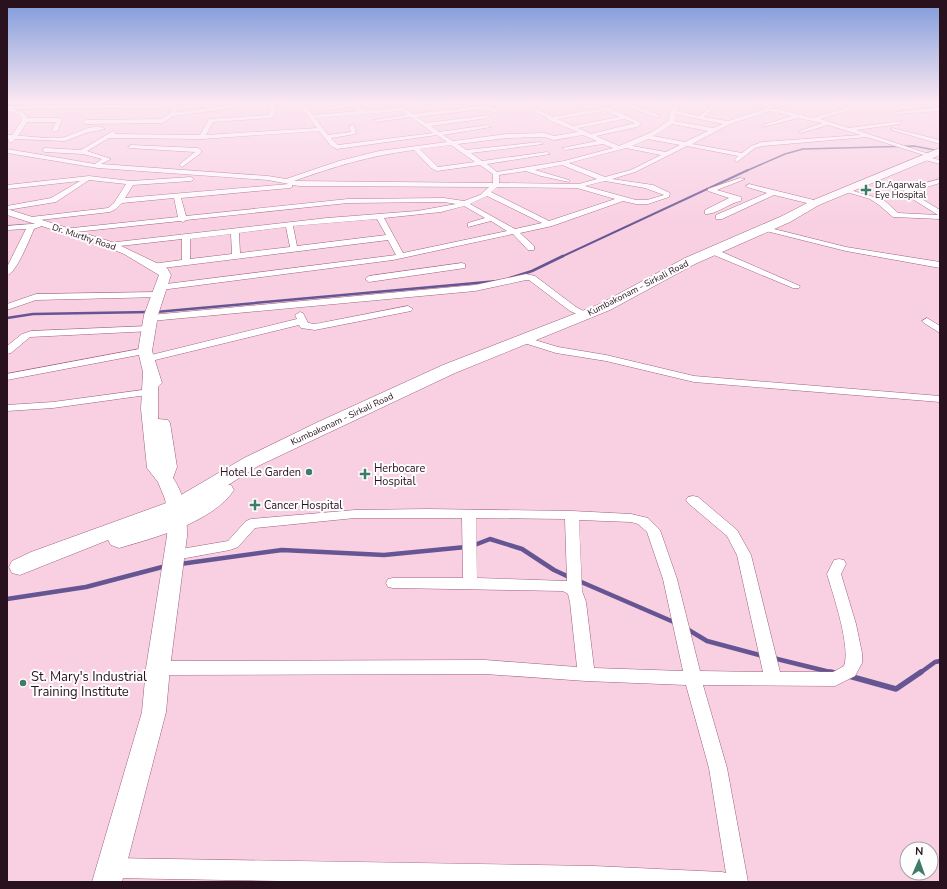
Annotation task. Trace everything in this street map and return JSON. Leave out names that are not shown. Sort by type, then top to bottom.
[{"type":"main road","name":"Kumbakonam - Sirkali Road","points":[[14,568],[40,563],[156,529],[177,513],[201,507],[270,453],[449,369],[586,315],[712,251],[786,219],[815,202],[935,153]]},
{"type":"main road","name":"Dr. Murthy Road","points":[[7,211],[31,223],[49,225],[66,232],[111,245],[155,267]]},
{"type":"main road","points":[[109,875],[154,712],[158,668],[174,563],[177,513],[165,477],[156,468],[149,409],[150,392],[148,360],[155,305],[157,277],[155,267]]},
{"type":"main road","points":[[148,360],[157,392],[168,467],[165,477]]},
{"type":"street","points":[[83,152],[94,144]]},
{"type":"street","points":[[333,144],[337,147],[355,144]]},
{"type":"street","points":[[375,144],[385,152]]},
{"type":"street","points":[[286,181],[341,162],[385,152],[438,144]]},
{"type":"street","points":[[456,144],[496,174],[561,162],[629,144]]},
{"type":"street","points":[[466,152],[535,144]]},
{"type":"street","points":[[565,148],[587,144]]},
{"type":"street","points":[[609,144],[618,148]]},
{"type":"street","points":[[66,232],[183,220],[334,194],[496,185],[579,186],[633,171],[684,144]]},
{"type":"street","points":[[694,144],[742,155]]},
{"type":"street","points":[[737,160],[753,147],[764,144]]},
{"type":"street","points":[[897,144],[935,153]]},
{"type":"street","points":[[920,144],[935,153]]},
{"type":"street","points":[[625,146],[667,154]]},
{"type":"street","points":[[131,147],[198,150],[198,153],[182,164]]},
{"type":"street","points":[[416,148],[434,168],[482,164],[547,154]]},
{"type":"street","points":[[7,150],[96,165],[228,177],[268,178],[300,184],[334,194],[380,200],[433,200],[463,203],[515,232],[531,248]]},
{"type":"street","points":[[36,150],[83,152],[108,159],[153,162]]},
{"type":"street","points":[[7,211],[53,200],[89,178],[96,165],[108,159]]},
{"type":"street","points":[[561,162],[606,179],[658,189],[668,194],[667,196],[642,202],[579,186]]},
{"type":"street","points":[[173,163],[194,166]]},
{"type":"street","points":[[527,169],[552,178],[588,184]]},
{"type":"street","points":[[111,245],[341,219],[380,218],[420,213],[463,203],[487,193],[496,185],[496,174]]},
{"type":"street","points":[[7,188],[89,178],[131,183],[228,177]]},
{"type":"street","points":[[742,179],[710,190],[748,204]]},
{"type":"street","points":[[940,181],[914,187],[906,192],[940,213]]},
{"type":"street","points":[[7,228],[110,210],[120,201],[125,189],[131,183]]},
{"type":"street","points":[[120,201],[300,184]]},
{"type":"street","points":[[749,186],[815,202]]},
{"type":"street","points":[[844,190],[872,198],[882,203],[896,215],[940,217]]},
{"type":"street","points":[[719,217],[774,192]]},
{"type":"street","points":[[487,193],[550,224]]},
{"type":"street","points":[[334,194],[341,219]]},
{"type":"street","points":[[177,196],[183,220]]},
{"type":"street","points":[[7,351],[19,340],[28,335],[155,305],[397,257],[550,224],[624,198]]},
{"type":"street","points":[[708,212],[735,198]]},
{"type":"street","points":[[380,218],[391,237],[397,257],[406,274]]},
{"type":"street","points":[[471,225],[491,219]]},
{"type":"street","points":[[8,273],[23,246],[31,223]]},
{"type":"street","points":[[289,225],[294,249]]},
{"type":"street","points":[[765,228],[846,249],[940,265]]},
{"type":"street","points":[[235,231],[236,256]]},
{"type":"street","points":[[186,237],[186,262]]},
{"type":"street","points":[[155,267],[391,237]]},
{"type":"street","points":[[712,251],[796,286]]},
{"type":"street","points":[[369,279],[462,266]]},
{"type":"street","points":[[7,307],[23,300],[36,297],[155,305],[295,305],[475,288],[526,277],[538,281],[574,308],[586,315]]},
{"type":"street","points":[[295,305],[304,326],[315,327],[408,309]]},
{"type":"street","points":[[7,377],[148,360],[302,321]]},
{"type":"street","points":[[927,321],[940,330]]},
{"type":"street","points":[[525,340],[556,350],[606,358],[694,379],[940,399]]},
{"type":"street","points":[[7,408],[150,392]]},
{"type":"street","points":[[692,500],[732,533],[744,555],[773,678]]},
{"type":"street","points":[[174,563],[233,544],[251,524],[355,514],[572,515],[631,518],[643,522],[653,530],[670,579],[693,678],[718,768],[738,882]]},
{"type":"street","points":[[469,514],[470,583]]},
{"type":"street","points":[[572,515],[575,591],[578,602],[586,674]]},
{"type":"street","points":[[158,668],[485,667],[586,674],[693,678],[835,679],[851,670],[856,660],[848,622],[834,574],[839,564]]},
{"type":"street","points":[[394,583],[470,583],[565,586],[575,591]]},
{"type":"street","points":[[109,875],[594,876],[722,882]]},
{"type":"waterway","points":[[746,171],[785,154],[803,149],[914,146],[940,151]]},
{"type":"waterway","points":[[561,257],[748,170]]},
{"type":"waterway","points":[[510,278],[532,271],[563,256]]},
{"type":"waterway","points":[[156,312],[498,281]]},
{"type":"waterway","points":[[7,318],[33,314],[150,312]]},
{"type":"waterway","points":[[472,546],[490,539],[522,549],[554,570],[569,577]]},
{"type":"waterway","points":[[180,564],[282,550],[384,555],[466,547]]},
{"type":"waterway","points":[[7,599],[86,587],[166,566]]},
{"type":"waterway","points":[[579,581],[676,623]]},
{"type":"waterway","points":[[687,629],[707,641],[763,656]]},
{"type":"waterway","points":[[773,658],[834,673]]},
{"type":"waterway","points":[[920,673],[935,662],[940,661]]},
{"type":"waterway","points":[[830,672],[835,673]]},
{"type":"waterway","points":[[849,676],[896,689],[921,672]]},
{"type":"place","name":"Dr.Agarwals Eye Hospital","points":[[866,190]]},
{"type":"place","name":"Hotel Le Garden","points":[[309,472]]},
{"type":"place","name":"Herbocare Hospital","points":[[365,474]]},
{"type":"place","name":"Cancer Hospital","points":[[255,505]]},
{"type":"place","name":"St. Mary's Industrial Training Institute","points":[[23,683]]}]
